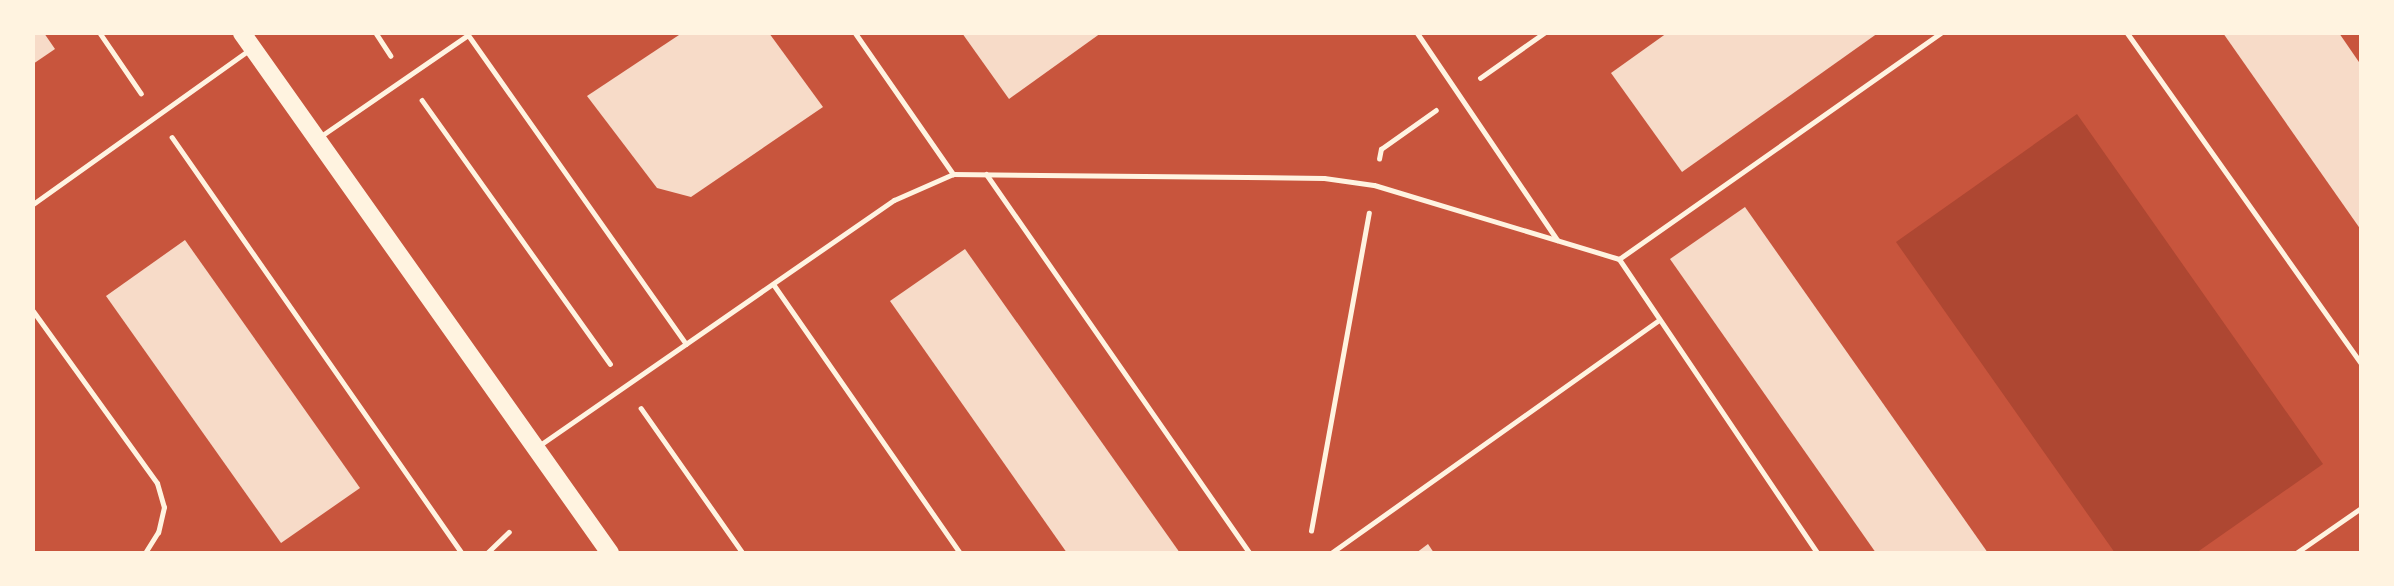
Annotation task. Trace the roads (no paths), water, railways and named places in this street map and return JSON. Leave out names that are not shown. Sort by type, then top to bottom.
[{"type":"main road","points":[[247,40],[610,553]]},
{"type":"lane","points":[[855,33],[953,174]]},
{"type":"lane","points":[[1417,33],[1557,240]]},
{"type":"lane","points":[[1619,259],[1941,33]]},
{"type":"lane","points":[[2127,33],[2361,363]]},
{"type":"lane","points":[[316,139],[470,34],[686,344]]},
{"type":"lane","points":[[33,204],[157,116],[247,40]]},
{"type":"lane","points":[[537,447],[894,200],[953,174],[1324,178],[1374,185],[1619,259],[1658,321],[1817,553]]},
{"type":"lane","points":[[986,174],[1250,553]]},
{"type":"lane","points":[[773,284],[960,553]]},
{"type":"lane","points":[[33,311],[157,483],[164,506],[159,532],[145,553]]},
{"type":"lane","points":[[1331,553],[1658,321]]},
{"type":"lane","points":[[2296,553],[2361,508]]}]
